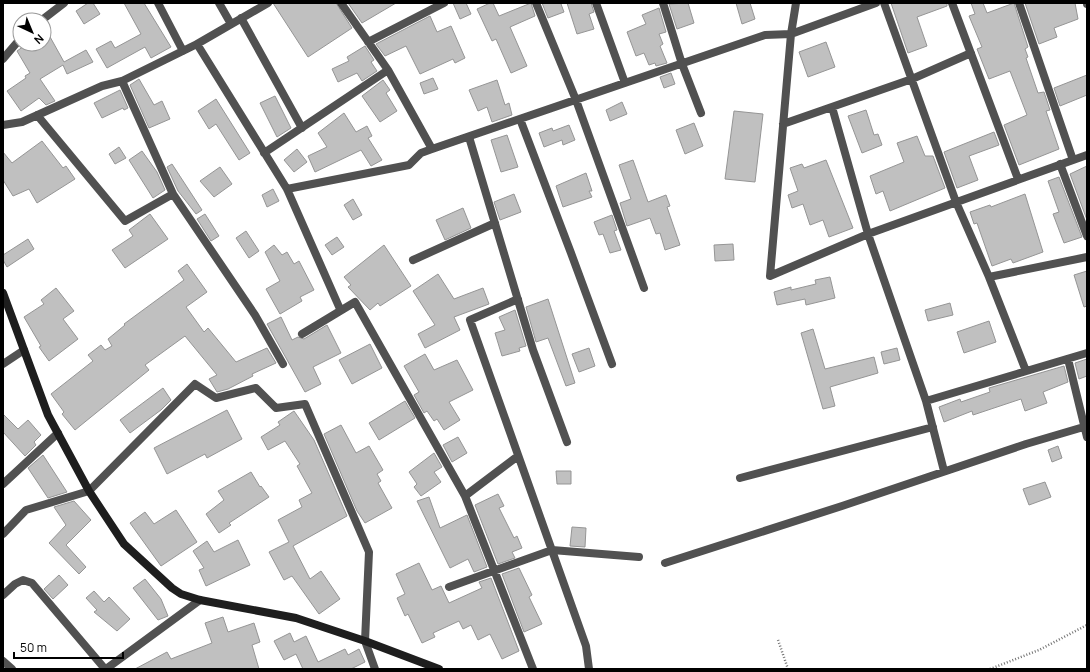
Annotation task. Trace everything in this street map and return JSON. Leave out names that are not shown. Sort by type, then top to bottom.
[{"type":"street","points":[[52,12],[64,3]]},
{"type":"street","points":[[158,3],[183,51]]},
{"type":"street","points":[[219,3],[231,24]]},
{"type":"street","points":[[3,125],[22,122],[102,86],[122,81],[197,44],[268,3]]},
{"type":"street","points":[[341,3],[388,70],[432,149]]},
{"type":"street","points":[[368,42],[444,3]]},
{"type":"street","points":[[536,3],[576,100],[644,288]]},
{"type":"street","points":[[596,3],[625,83]]},
{"type":"street","points":[[663,3],[682,64],[701,113]]},
{"type":"street","points":[[796,3],[791,34],[770,276],[868,234],[1087,155]]},
{"type":"street","points":[[286,189],[409,165],[421,153],[432,149],[765,35],[791,34],[876,3]]},
{"type":"street","points":[[884,3],[956,202],[989,277],[1026,371]]},
{"type":"street","points":[[952,3],[1018,179]]},
{"type":"street","points":[[1019,3],[1073,160]]},
{"type":"street","points":[[241,18],[302,128]]},
{"type":"street","points":[[197,44],[286,189],[340,310]]},
{"type":"street","points":[[3,59],[12,48]]},
{"type":"street","points":[[783,124],[912,80],[971,54]]},
{"type":"street","points":[[264,153],[388,70]]},
{"type":"street","points":[[122,81],[173,194],[255,315],[283,364]]},
{"type":"street","points":[[832,107],[868,234],[926,401],[944,471]]},
{"type":"street","points":[[37,114],[125,221],[173,194]]},
{"type":"street","points":[[520,119],[612,364]]},
{"type":"street","points":[[469,137],[533,350],[567,442]]},
{"type":"street","points":[[1060,164],[1087,236]]},
{"type":"street","points":[[413,260],[495,223]]},
{"type":"street","points":[[989,277],[1087,257]]},
{"type":"street","points":[[3,293],[6,308],[24,350],[48,415],[89,492],[124,544],[172,588],[181,594],[200,600],[296,618],[364,640],[439,669]]},
{"type":"street","points":[[518,299],[470,320],[586,646],[589,669]]},
{"type":"street","points":[[302,334],[355,302],[466,496],[533,669]]},
{"type":"street","points":[[3,364],[24,350]]},
{"type":"street","points":[[926,401],[1087,353]]},
{"type":"street","points":[[1068,359],[1087,437]]},
{"type":"street","points":[[3,534],[26,510],[89,492],[195,384],[216,398],[256,388],[276,408],[305,404],[369,552],[364,640],[374,669]]},
{"type":"street","points":[[740,478],[933,427]]},
{"type":"street","points":[[665,563],[842,506],[944,471],[1085,427]]},
{"type":"street","points":[[3,484],[58,433]]},
{"type":"street","points":[[466,496],[518,456]]},
{"type":"street","points":[[449,587],[552,550],[639,557]]},
{"type":"street","points":[[3,595],[15,584],[23,580],[32,583],[105,669],[200,600]]},
{"type":"street","points":[[3,661],[12,669]]},
{"type":"path","points":[[990,669],[1039,650],[1087,625]]},
{"type":"path","points":[[778,640],[788,669]]},
{"type":"building","points":[[88,3],[93,3],[100,14],[84,24],[76,11]]},
{"type":"building","points":[[124,3],[144,3],[171,47],[151,58],[145,47],[107,68],[96,49],[111,41],[115,48],[141,34]]},
{"type":"building","points":[[273,3],[336,3],[352,28],[308,57]]},
{"type":"building","points":[[348,3],[396,3],[362,23]]},
{"type":"building","points":[[453,3],[466,3],[471,14],[460,19]]},
{"type":"building","points":[[493,3],[499,16],[531,3],[535,16],[510,27],[527,66],[511,73],[496,39],[492,41],[477,9]]},
{"type":"building","points":[[542,3],[563,3],[561,4],[564,12],[548,18]]},
{"type":"building","points":[[567,3],[591,3],[594,12],[589,14],[594,29],[577,34]]},
{"type":"building","points":[[688,3],[694,23],[677,29],[669,4]]},
{"type":"building","points":[[736,3],[750,3],[755,19],[742,24]]},
{"type":"building","points":[[891,3],[947,3],[947,6],[917,17],[927,46],[908,53]]},
{"type":"building","points":[[971,3],[983,3],[987,13],[1014,3],[1028,47],[1025,49],[1028,57],[1026,58],[1038,93],[1044,92],[1050,110],[1046,111],[1059,149],[1019,165],[1004,125],[1027,115],[1010,71],[989,79],[977,49],[982,47],[969,16],[975,14]]},
{"type":"building","points":[[1025,3],[1075,3],[1078,19],[1054,28],[1057,37],[1039,44]]},
{"type":"building","points":[[659,8],[666,32],[659,34],[663,44],[660,46],[667,63],[656,66],[655,63],[649,65],[644,53],[636,56],[627,32],[646,24],[642,15]]},
{"type":"building","points":[[430,16],[437,32],[451,26],[465,58],[455,63],[453,59],[420,74],[406,46],[385,56],[376,44]]},
{"type":"building","points":[[52,40],[64,62],[86,50],[93,62],[67,74],[63,65],[40,79],[55,101],[46,105],[39,98],[21,111],[7,91],[26,78],[25,76],[30,73],[18,52],[52,52]]},
{"type":"building","points":[[826,42],[835,67],[808,77],[799,52]]},
{"type":"building","points":[[365,46],[374,60],[371,62],[377,71],[362,81],[357,73],[338,82],[332,69],[349,61],[347,57]]},
{"type":"building","points":[[671,73],[675,84],[664,88],[660,77]]},
{"type":"building","points":[[1087,75],[1087,95],[1060,106],[1054,88]]},
{"type":"building","points":[[433,78],[438,89],[424,94],[420,83]]},
{"type":"building","points":[[139,79],[154,105],[162,101],[170,119],[149,128],[130,85]]},
{"type":"building","points":[[383,80],[390,90],[386,93],[397,111],[380,122],[362,96]]},
{"type":"building","points":[[497,80],[505,105],[509,103],[512,115],[492,122],[487,107],[478,111],[469,90]]},
{"type":"building","points":[[120,90],[128,108],[124,110],[123,108],[102,118],[94,103]]},
{"type":"building","points":[[275,96],[291,128],[277,137],[260,103]]},
{"type":"building","points":[[216,99],[250,153],[239,160],[216,124],[209,129],[198,111]]},
{"type":"building","points":[[622,102],[627,114],[610,121],[606,110]]},
{"type":"building","points":[[866,110],[874,135],[878,134],[882,145],[862,153],[848,116]]},
{"type":"building","points":[[734,111],[763,114],[755,182],[725,179]]},
{"type":"building","points":[[344,113],[356,132],[367,126],[372,136],[368,138],[382,160],[371,166],[361,150],[315,172],[308,156],[327,147],[318,133]]},
{"type":"building","points":[[694,123],[703,146],[685,154],[676,130]]},
{"type":"building","points":[[569,125],[575,140],[563,145],[562,140],[544,147],[539,133],[552,128],[553,131]]},
{"type":"building","points":[[994,132],[999,145],[969,156],[978,180],[957,188],[944,152]]},
{"type":"building","points":[[507,135],[518,167],[501,172],[491,140]]},
{"type":"building","points":[[917,136],[925,156],[933,156],[945,188],[890,211],[883,191],[876,194],[870,176],[904,162],[897,143]]},
{"type":"building","points":[[42,141],[63,168],[66,166],[75,179],[37,203],[29,189],[13,196],[3,180],[3,152],[12,163]]},
{"type":"building","points":[[119,147],[126,158],[115,164],[109,154]]},
{"type":"building","points":[[297,149],[307,162],[294,172],[284,160]]},
{"type":"building","points":[[142,151],[157,172],[165,190],[153,198],[129,160]]},
{"type":"building","points":[[633,160],[648,202],[666,195],[670,206],[667,207],[680,245],[665,250],[660,233],[656,234],[650,218],[627,226],[620,203],[631,199],[619,165]]},
{"type":"building","points":[[826,160],[853,228],[829,237],[823,220],[810,225],[803,204],[792,208],[788,195],[798,191],[790,168],[802,164],[804,168]]},
{"type":"building","points":[[172,164],[202,210],[196,214],[178,191],[167,167]]},
{"type":"building","points":[[1087,166],[1087,220],[1070,174]]},
{"type":"building","points":[[220,167],[232,184],[214,197],[200,181]]},
{"type":"building","points":[[586,173],[592,191],[589,191],[592,197],[563,207],[556,186]]},
{"type":"building","points":[[1059,177],[1082,237],[1064,243],[1053,214],[1059,212],[1048,181]]},
{"type":"building","points":[[273,189],[279,201],[267,207],[262,195]]},
{"type":"building","points":[[514,194],[521,212],[500,220],[494,202]]},
{"type":"building","points":[[1025,194],[1043,252],[1013,263],[1011,259],[992,266],[977,223],[974,224],[970,212],[990,205],[991,207]]},
{"type":"building","points":[[353,199],[362,215],[353,220],[344,205]]},
{"type":"building","points":[[463,208],[471,228],[445,240],[436,220]]},
{"type":"building","points":[[150,214],[168,239],[125,268],[112,250],[133,236],[129,230]]},
{"type":"building","points":[[205,214],[219,236],[211,241],[197,219]]},
{"type":"building","points":[[612,215],[617,230],[614,231],[621,250],[610,253],[603,234],[599,235],[594,222]]},
{"type":"building","points":[[246,231],[259,251],[249,258],[236,238]]},
{"type":"building","points":[[337,237],[344,247],[332,255],[325,245]]},
{"type":"building","points":[[28,239],[34,249],[7,267],[3,260],[3,255]]},
{"type":"building","points":[[733,244],[734,260],[715,261],[714,245]]},
{"type":"building","points":[[274,245],[282,255],[287,252],[294,264],[299,261],[314,290],[300,297],[302,301],[280,314],[266,289],[280,281],[265,252]]},
{"type":"building","points":[[384,245],[411,286],[380,306],[378,303],[370,310],[348,287],[351,285],[344,277]]},
{"type":"building","points":[[187,264],[207,292],[186,307],[204,332],[208,328],[236,362],[267,348],[276,363],[252,374],[253,376],[228,389],[217,392],[209,379],[217,375],[185,336],[145,365],[149,370],[75,430],[62,414],[64,412],[51,394],[93,361],[88,355],[101,345],[105,350],[112,346],[108,339],[125,325],[124,324],[184,280],[178,271]]},
{"type":"building","points":[[1087,271],[1087,306],[1084,307],[1074,275]]},
{"type":"building","points":[[438,274],[454,299],[483,288],[489,304],[454,317],[460,330],[425,348],[418,334],[435,325],[413,291]]},
{"type":"building","points":[[830,277],[835,298],[806,305],[805,299],[777,305],[774,292],[791,287],[791,290],[816,284],[815,280]]},
{"type":"building","points":[[56,288],[74,311],[63,319],[78,339],[49,361],[39,347],[41,346],[24,317],[44,304],[41,300]]},
{"type":"building","points":[[548,299],[575,383],[566,386],[548,338],[536,342],[526,307]]},
{"type":"building","points":[[950,303],[953,315],[928,321],[925,310]]},
{"type":"building","points":[[515,310],[526,346],[519,348],[520,351],[502,356],[495,333],[505,330],[499,317]]},
{"type":"building","points":[[281,317],[292,340],[298,337],[304,339],[327,325],[341,353],[313,367],[321,384],[305,392],[267,324]]},
{"type":"building","points":[[989,321],[996,342],[964,353],[957,332]]},
{"type":"building","points":[[813,329],[825,369],[874,357],[878,373],[830,387],[835,406],[823,409],[801,333]]},
{"type":"building","points":[[370,344],[382,368],[352,384],[339,360]]},
{"type":"building","points":[[589,348],[595,366],[579,372],[572,354]]},
{"type":"building","points":[[897,348],[900,360],[884,364],[881,352]]},
{"type":"building","points":[[425,354],[434,370],[457,360],[473,390],[449,402],[460,420],[444,430],[437,419],[434,421],[427,411],[424,413],[414,395],[419,392],[404,366]]},
{"type":"building","points":[[1087,359],[1087,376],[1079,379],[1075,363]]},
{"type":"building","points":[[1064,366],[1068,382],[1043,392],[1047,403],[1025,411],[1021,399],[973,415],[972,411],[944,422],[939,407],[960,399],[961,402],[990,392],[989,388]]},
{"type":"building","points":[[163,388],[171,400],[161,410],[130,433],[120,420]]},
{"type":"building","points":[[405,401],[415,418],[379,440],[369,423]]},
{"type":"building","points":[[227,410],[242,439],[207,458],[205,454],[167,474],[154,448]]},
{"type":"building","points":[[294,411],[314,440],[347,516],[293,546],[310,579],[321,571],[340,599],[319,614],[292,576],[284,580],[269,552],[289,542],[278,520],[302,507],[299,500],[312,493],[297,466],[300,464],[285,441],[268,450],[261,437],[280,425],[278,422]]},
{"type":"building","points":[[3,414],[18,429],[28,420],[41,435],[34,442],[36,445],[25,456],[3,432]]},
{"type":"building","points":[[341,425],[356,453],[369,446],[383,470],[377,474],[381,481],[378,483],[392,508],[365,523],[357,511],[324,434]]},
{"type":"building","points":[[458,437],[467,453],[452,462],[443,445]]},
{"type":"building","points":[[1058,446],[1062,458],[1052,462],[1048,450]]},
{"type":"building","points":[[434,453],[442,467],[434,472],[441,482],[421,496],[414,487],[417,484],[409,472]]},
{"type":"building","points":[[43,455],[67,492],[48,498],[28,468]]},
{"type":"building","points":[[556,471],[571,471],[571,484],[557,484]]},
{"type":"building","points":[[251,472],[260,487],[261,486],[269,497],[229,523],[231,525],[219,533],[206,514],[224,500],[218,491]]},
{"type":"building","points":[[1045,482],[1051,497],[1029,505],[1023,489]]},
{"type":"building","points":[[498,494],[504,506],[499,508],[514,538],[517,536],[522,548],[512,552],[515,558],[498,564],[475,505]]},
{"type":"building","points":[[429,497],[440,528],[467,515],[487,567],[474,572],[468,559],[450,568],[417,501]]},
{"type":"building","points":[[74,501],[91,520],[66,545],[86,567],[79,574],[49,543],[66,525],[54,507]]},
{"type":"building","points":[[176,510],[197,542],[161,566],[130,523],[145,512],[154,524]]},
{"type":"building","points":[[572,527],[586,528],[585,547],[570,546]]},
{"type":"building","points":[[238,540],[250,565],[206,586],[199,570],[204,568],[193,551],[207,541],[214,552]]},
{"type":"building","points":[[419,563],[432,590],[441,586],[449,603],[482,588],[479,582],[491,578],[519,651],[502,659],[490,634],[478,640],[471,625],[463,629],[459,621],[433,633],[435,637],[422,643],[408,614],[405,616],[397,598],[405,594],[396,574]]},
{"type":"building","points":[[519,568],[532,595],[529,597],[542,624],[524,632],[502,574]]},
{"type":"building","points":[[59,575],[68,585],[53,599],[44,589]]},
{"type":"building","points":[[145,579],[161,599],[168,616],[158,620],[133,588]]},
{"type":"building","points":[[94,591],[104,602],[109,597],[130,619],[117,631],[94,612],[97,610],[86,598]]},
{"type":"building","points":[[223,617],[228,632],[254,623],[260,642],[252,645],[259,669],[135,669],[167,652],[171,659],[212,643],[205,623]]},
{"type":"building","points":[[290,633],[294,642],[306,636],[318,662],[345,649],[348,655],[359,649],[365,662],[351,669],[303,669],[296,654],[284,660],[274,641]]}]
